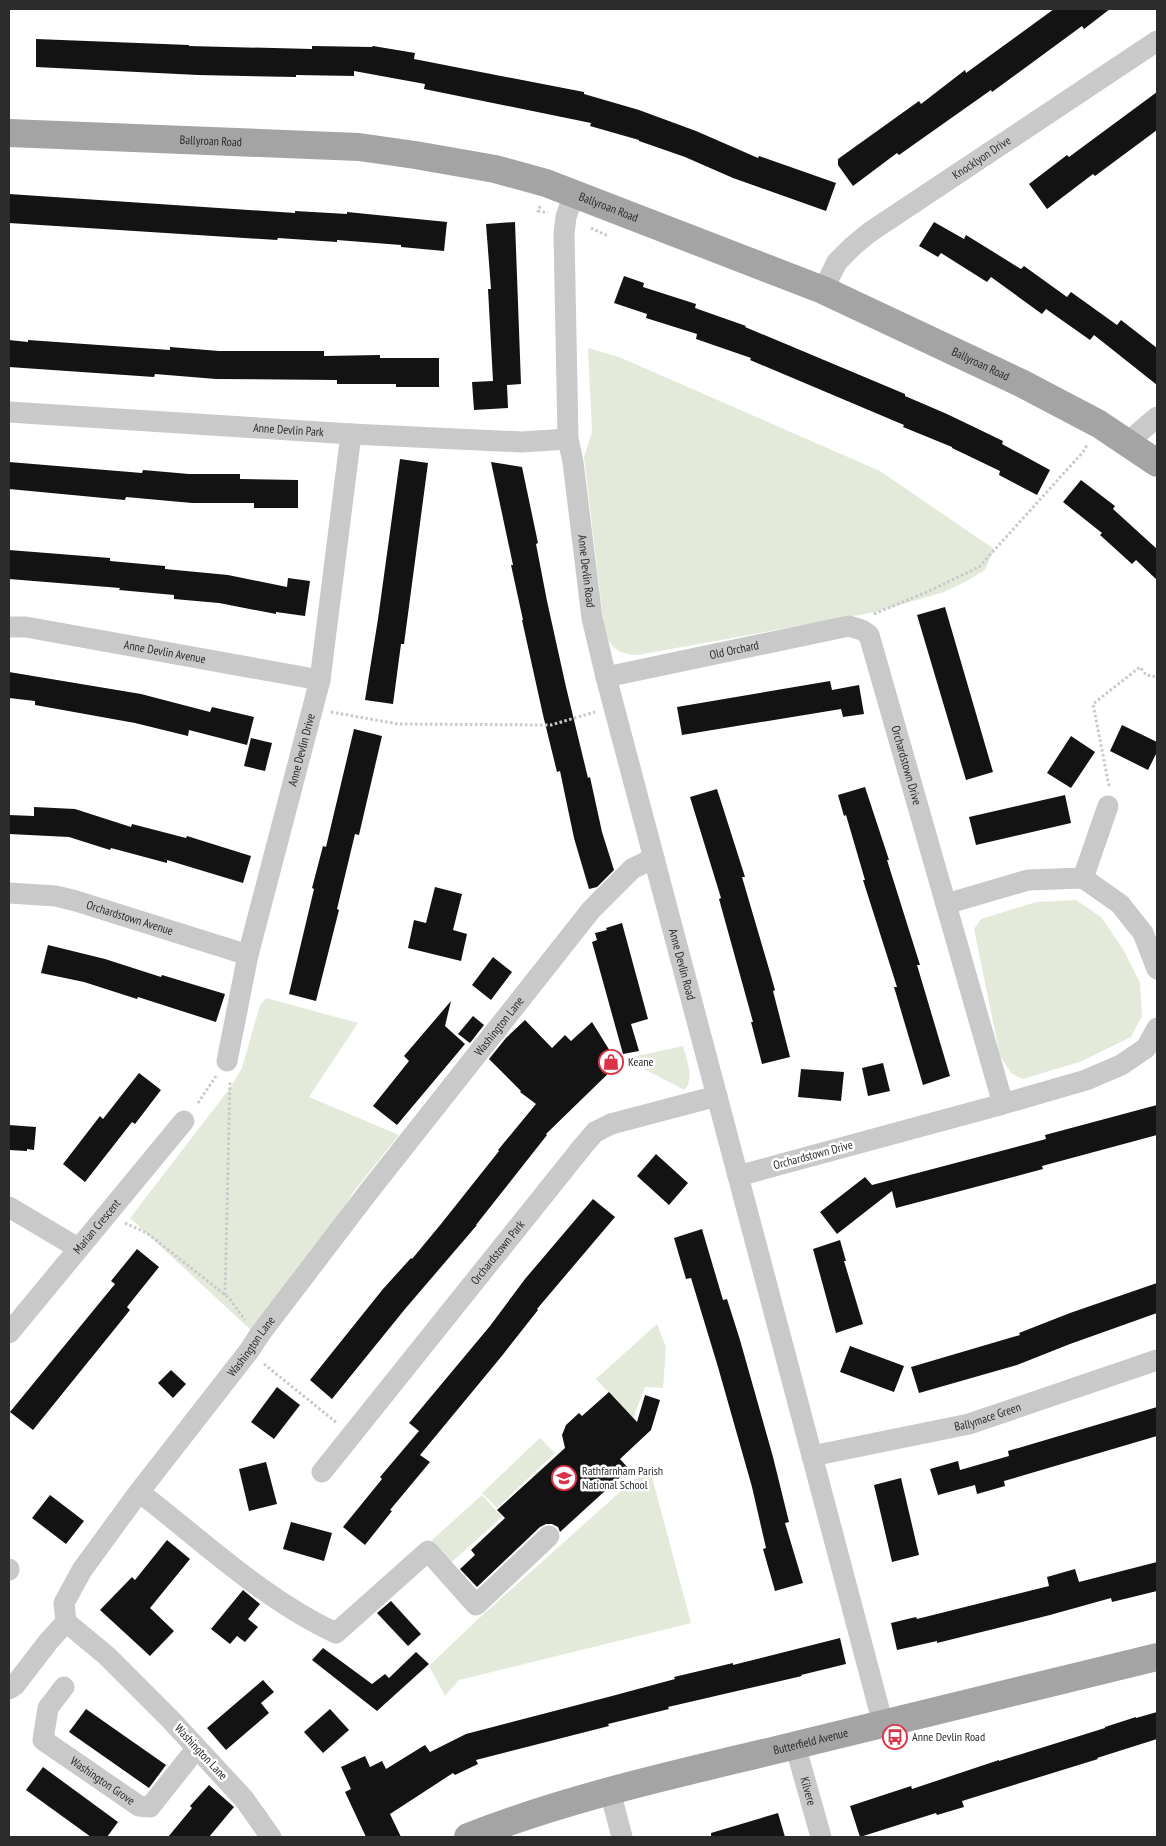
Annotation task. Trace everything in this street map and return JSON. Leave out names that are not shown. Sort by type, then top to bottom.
[{"type":"main road","name":"Ballyroan Road","points":[[9,133],[359,147],[495,169],[546,183],[823,290],[1021,383],[1099,424],[1157,462]]},
{"type":"main road","name":"Butterfield Avenue","points":[[468,1837],[503,1823],[610,1791],[1157,1657]]},
{"type":"street","name":"Knocklyon Drive","points":[[823,290],[837,262],[870,232],[1157,41]]},
{"type":"street","name":"Anne Devlin Road","points":[[574,193],[566,217],[564,234],[568,439],[573,462],[592,618],[606,677],[884,1724]]},
{"type":"street","name":"Anne Devlin Park","points":[[9,412],[351,434],[522,442],[568,439]]},
{"type":"street","points":[[1128,442],[1157,418]]},
{"type":"street","name":"Anne Devlin Drive","points":[[225,1072],[248,955],[320,680],[351,434]]},
{"type":"street","name":"Old Orchard","points":[[606,677],[867,623]]},
{"type":"street","name":"Orchardstown Drive","points":[[867,623],[1003,1104]]},
{"type":"street","name":"Anne Devlin Avenue","points":[[9,627],[35,629],[320,680]]},
{"type":"street","points":[[1083,878],[1108,796]]},
{"type":"street","name":"Washington Lane","points":[[271,1837],[244,1798],[196,1749],[171,1720],[107,1656],[66,1622],[64,1603],[82,1570],[139,1492],[366,1195],[591,910],[632,870],[654,858]]},
{"type":"street","points":[[946,904],[1028,880],[1083,878],[1120,904],[1143,933],[1157,969]]},
{"type":"street","name":"Orchardstown Avenue","points":[[9,893],[56,896],[76,901],[248,955]]},
{"type":"street","name":"Orchardstown Drive","points":[[738,1176],[1086,1080],[1121,1065],[1146,1048],[1157,1028]]},
{"type":"street","name":"Orchardstown Park","points":[[322,1472],[595,1132],[611,1124],[717,1096]]},
{"type":"street","name":"Marian Crescent","points":[[9,1333],[184,1121]]},
{"type":"street","points":[[9,1207],[78,1248]]},
{"type":"street","name":"Ballymace Green","points":[[812,1456],[969,1424],[1157,1360]]},
{"type":"street","points":[[139,1492],[267,1593],[312,1622],[336,1633],[428,1551],[476,1605],[549,1536]]},
{"type":"street","points":[[9,1689],[15,1685],[66,1622]]},
{"type":"street","name":"Washington Grove","points":[[64,1687],[48,1708],[44,1740],[139,1806],[150,1807],[196,1749]]},
{"type":"street","name":"Kilvere","points":[[795,1745],[821,1837]]},
{"type":"street","points":[[610,1791],[622,1837]]},
{"type":"path","points":[[867,623],[876,612],[929,591],[979,567],[1083,452],[1088,442]]},
{"type":"path","points":[[1108,796],[1093,704],[1140,667],[1146,675],[1157,677]]},
{"type":"path","points":[[328,712],[398,724],[551,726],[596,711]]},
{"type":"path","points":[[225,1072],[225,1295]]},
{"type":"path","points":[[198,1103],[225,1072]]},
{"type":"path","points":[[120,1221],[147,1233],[229,1298],[248,1324],[254,1343],[352,1435]]},
{"type":"green space","points":[[588,348],[619,357],[880,471],[994,549],[985,570],[944,592],[876,612],[637,655],[626,654],[618,650],[605,636],[584,457],[592,432]]},
{"type":"green space","points":[[1076,900],[1101,917],[1123,949],[1140,983],[1142,1016],[1131,1037],[1082,1061],[1023,1079],[1012,1074],[1000,1056],[974,929],[981,919],[1036,902]]},
{"type":"green space","points":[[266,998],[358,1023],[309,1097],[399,1135],[354,1191],[306,1268],[254,1333],[130,1218],[230,1088],[242,1068],[260,1005]]},
{"type":"green space","points":[[683,1046],[690,1075],[688,1086],[684,1090],[627,1058]]},
{"type":"green space","points":[[657,1324],[666,1347],[663,1388],[645,1387],[633,1418],[596,1379]]},
{"type":"green space","points":[[540,1438],[555,1453],[497,1508],[482,1493]]},
{"type":"green space","points":[[649,1466],[691,1623],[459,1680],[445,1696],[429,1666],[476,1621]]},
{"type":"green space","points":[[482,1495],[502,1517],[452,1562],[432,1540]]},
{"type":"building","points":[[1054,9],[1110,9],[1084,29],[1082,26],[992,92],[991,90],[899,155],[897,153],[853,186],[838,165],[838,159],[919,101],[921,104],[965,70],[966,73]]},
{"type":"building","points":[[36,39],[312,49],[312,46],[373,46],[415,53],[414,59],[584,92],[584,94],[639,110],[696,131],[758,158],[759,156],[836,183],[826,211],[733,178],[639,140],[590,126],[591,123],[424,89],[425,84],[354,71],[354,76],[296,75],[296,77],[198,75],[36,67]]},
{"type":"building","points":[[1157,92],[1157,130],[1095,176],[1093,174],[1047,209],[1029,184]]},
{"type":"building","points":[[9,194],[295,213],[295,211],[347,214],[347,212],[447,222],[444,251],[401,247],[401,245],[337,240],[337,242],[278,238],[277,240],[9,223]]},
{"type":"building","points":[[515,222],[521,384],[507,385],[508,408],[474,410],[472,382],[493,381],[488,289],[491,289],[486,224]]},
{"type":"building","points":[[934,222],[964,239],[966,235],[1021,269],[1024,266],[1067,297],[1071,292],[1117,325],[1121,320],[1157,348],[1157,385],[1094,335],[1090,340],[1046,309],[1042,314],[991,277],[987,282],[941,253],[938,257],[919,246]]},
{"type":"building","points":[[624,276],[644,283],[643,287],[696,304],[695,308],[746,326],[905,394],[905,396],[1003,441],[1002,444],[1050,470],[1037,495],[999,475],[1000,471],[952,447],[903,427],[904,425],[750,360],[751,358],[696,339],[697,334],[646,318],[647,314],[614,303]]},
{"type":"building","points":[[9,340],[170,350],[170,347],[219,351],[324,351],[324,356],[380,355],[380,358],[439,358],[439,387],[396,387],[396,384],[337,384],[337,380],[216,379],[155,374],[154,377],[9,367]]},
{"type":"building","points":[[400,459],[428,463],[404,644],[401,644],[393,704],[365,700]]},
{"type":"building","points":[[9,462],[142,473],[143,470],[189,474],[240,474],[240,479],[298,480],[298,508],[254,508],[254,503],[192,503],[126,497],[125,500],[9,489]]},
{"type":"building","points":[[491,462],[522,467],[538,543],[536,544],[547,601],[566,687],[588,778],[590,777],[602,832],[614,870],[597,887],[589,889],[574,838],[560,771],[557,772],[543,715]]},
{"type":"building","points":[[1081,480],[1115,506],[1113,509],[1157,549],[1157,580],[1136,560],[1132,564],[1100,535],[1102,533],[1063,502]]},
{"type":"building","points":[[9,550],[110,558],[110,561],[165,566],[165,569],[228,575],[287,587],[288,578],[310,581],[305,616],[276,612],[276,614],[219,603],[174,599],[174,595],[119,590],[120,588],[9,579]]},
{"type":"building","points":[[945,607],[993,772],[966,780],[917,615]]},
{"type":"building","points":[[9,672],[141,694],[210,712],[212,707],[254,717],[247,745],[189,730],[188,736],[135,723],[35,705],[35,701],[9,698]]},
{"type":"building","points":[[830,681],[832,690],[859,685],[864,714],[843,717],[841,709],[682,735],[677,707]]},
{"type":"building","points":[[1122,725],[1157,742],[1157,752],[1148,770],[1110,751]]},
{"type":"building","points":[[354,729],[382,736],[359,835],[355,834],[337,909],[339,910],[316,1001],[289,994],[314,889],[312,888],[323,846],[326,847]]},
{"type":"building","points":[[1071,736],[1095,752],[1071,788],[1047,773]]},
{"type":"building","points":[[251,738],[272,743],[265,771],[244,766]]},
{"type":"building","points":[[865,787],[920,965],[917,965],[950,1076],[923,1085],[894,987],[897,987],[863,880],[865,880],[846,815],[844,816],[838,795]]},
{"type":"building","points":[[717,789],[745,877],[742,877],[775,990],[773,991],[790,1057],[762,1064],[751,1022],[753,1022],[719,899],[721,898],[690,797]]},
{"type":"building","points":[[1065,795],[1071,823],[976,845],[969,817]]},
{"type":"building","points":[[34,807],[75,809],[131,827],[132,824],[186,838],[187,836],[251,856],[243,883],[167,860],[167,863],[111,848],[110,850],[69,837],[9,834],[9,815],[34,816]]},
{"type":"building","points":[[435,887],[462,894],[453,930],[467,934],[461,961],[408,948],[414,920],[426,923]]},
{"type":"building","points":[[622,923],[648,1019],[631,1024],[639,1051],[623,1054],[592,942],[597,940],[595,933]]},
{"type":"building","points":[[48,945],[105,959],[161,977],[162,975],[225,994],[216,1022],[138,997],[137,999],[84,982],[41,973]]},
{"type":"building","points":[[493,957],[512,972],[491,1000],[472,985]]},
{"type":"building","points":[[451,1001],[445,1026],[465,1044],[397,1125],[373,1106],[409,1061],[404,1056]]},
{"type":"building","points":[[473,1016],[484,1025],[470,1043],[458,1034]]},
{"type":"building","points":[[525,1020],[552,1048],[565,1035],[571,1041],[592,1022],[618,1064],[546,1134],[477,1225],[405,1309],[332,1399],[310,1380],[383,1289],[412,1259],[441,1224],[536,1104],[520,1092],[489,1059],[506,1038]]},
{"type":"building","points":[[883,1063],[890,1091],[868,1096],[862,1068]]},
{"type":"building","points":[[801,1069],[844,1072],[841,1101],[798,1097]]},
{"type":"building","points":[[139,1073],[161,1090],[135,1124],[132,1122],[85,1182],[63,1164],[100,1116],[103,1119]]},
{"type":"building","points":[[1157,1105],[1157,1135],[1042,1166],[1043,1169],[896,1208],[892,1191],[837,1234],[820,1212],[865,1177],[872,1185],[1046,1139],[1045,1135]]},
{"type":"building","points":[[9,1125],[36,1127],[34,1150],[9,1150]]},
{"type":"building","points":[[656,1154],[688,1183],[669,1205],[637,1176]]},
{"type":"building","points":[[593,1199],[615,1217],[537,1309],[501,1357],[420,1455],[430,1462],[390,1510],[392,1511],[365,1545],[343,1527],[382,1479],[380,1477],[419,1431],[409,1423],[490,1326],[525,1279]]},
{"type":"building","points":[[702,1229],[723,1300],[727,1299],[740,1340],[773,1457],[789,1522],[785,1523],[803,1583],[775,1591],[763,1549],[766,1548],[752,1487],[718,1367],[691,1278],[686,1279],[674,1238]]},
{"type":"building","points":[[840,1240],[846,1261],[844,1261],[863,1324],[836,1333],[813,1249]]},
{"type":"building","points":[[137,1249],[159,1267],[127,1307],[130,1310],[33,1430],[10,1412],[115,1284],[111,1281]]},
{"type":"building","points":[[1157,1283],[1157,1313],[1017,1365],[919,1393],[911,1367],[1020,1335],[1019,1333],[1070,1313]]},
{"type":"building","points":[[850,1346],[904,1366],[894,1392],[840,1372]]},
{"type":"building","points":[[171,1370],[186,1384],[173,1398],[158,1383]]},
{"type":"building","points":[[277,1387],[300,1405],[274,1439],[251,1422]]},
{"type":"building","points":[[609,1392],[637,1422],[645,1395],[660,1400],[651,1430],[620,1459],[629,1469],[560,1532],[558,1527],[552,1524],[540,1527],[477,1587],[460,1569],[475,1555],[471,1550],[505,1518],[497,1510],[565,1448],[562,1435],[566,1425],[579,1413],[582,1416]]},
{"type":"building","points":[[1157,1407],[1157,1436],[1004,1481],[1005,1486],[977,1494],[975,1485],[938,1495],[930,1469],[958,1461],[960,1470],[1009,1456],[1008,1451]]},
{"type":"building","points":[[266,1462],[277,1504],[249,1511],[239,1469]]},
{"type":"building","points":[[901,1478],[919,1555],[892,1562],[874,1485]]},
{"type":"building","points":[[50,1495],[84,1521],[66,1544],[32,1518]]},
{"type":"building","points":[[291,1522],[332,1533],[324,1561],[283,1549]]},
{"type":"building","points":[[167,1540],[190,1559],[150,1608],[174,1631],[150,1656],[100,1610],[132,1577],[135,1580]]},
{"type":"building","points":[[1157,1562],[1157,1591],[1112,1602],[1111,1598],[937,1643],[937,1641],[897,1650],[891,1623],[916,1617],[917,1619],[1049,1586],[1047,1577],[1075,1569],[1079,1582]]},
{"type":"building","points":[[243,1590],[260,1604],[248,1619],[258,1627],[245,1642],[237,1636],[230,1644],[211,1629]]},
{"type":"building","points":[[391,1601],[421,1634],[408,1646],[377,1613]]},
{"type":"building","points":[[840,1638],[846,1664],[668,1707],[669,1709],[608,1724],[609,1726],[476,1760],[478,1764],[455,1775],[453,1773],[390,1814],[401,1837],[366,1837],[345,1792],[351,1789],[341,1767],[365,1756],[370,1767],[382,1761],[386,1769],[425,1745],[430,1752],[466,1734],[675,1679],[674,1677],[733,1663],[733,1665]]},
{"type":"building","points":[[323,1648],[372,1684],[385,1674],[389,1678],[416,1652],[429,1664],[377,1711],[312,1660]]},
{"type":"building","points":[[263,1680],[274,1692],[261,1703],[269,1713],[226,1750],[207,1728]]},
{"type":"building","points":[[86,1709],[166,1765],[149,1788],[69,1732]]},
{"type":"building","points":[[330,1709],[349,1730],[323,1753],[304,1732]]},
{"type":"building","points":[[1157,1712],[1157,1739],[962,1801],[964,1807],[937,1815],[936,1813],[860,1837],[850,1806],[911,1786],[912,1789],[999,1760]]},
{"type":"building","points":[[43,1767],[118,1822],[107,1837],[91,1837],[26,1790]]},
{"type":"building","points":[[209,1785],[234,1807],[209,1837],[168,1837],[192,1808],[190,1806]]},
{"type":"building","points":[[778,1813],[785,1837],[711,1837],[711,1833]]},
{"type":"place","name":"Keane","points":[[611,1062]]},
{"type":"place","name":"Rathfarnham Parish National School","points":[[564,1478]]},
{"type":"place","name":"Anne Devlin Road","points":[[895,1737]]}]
